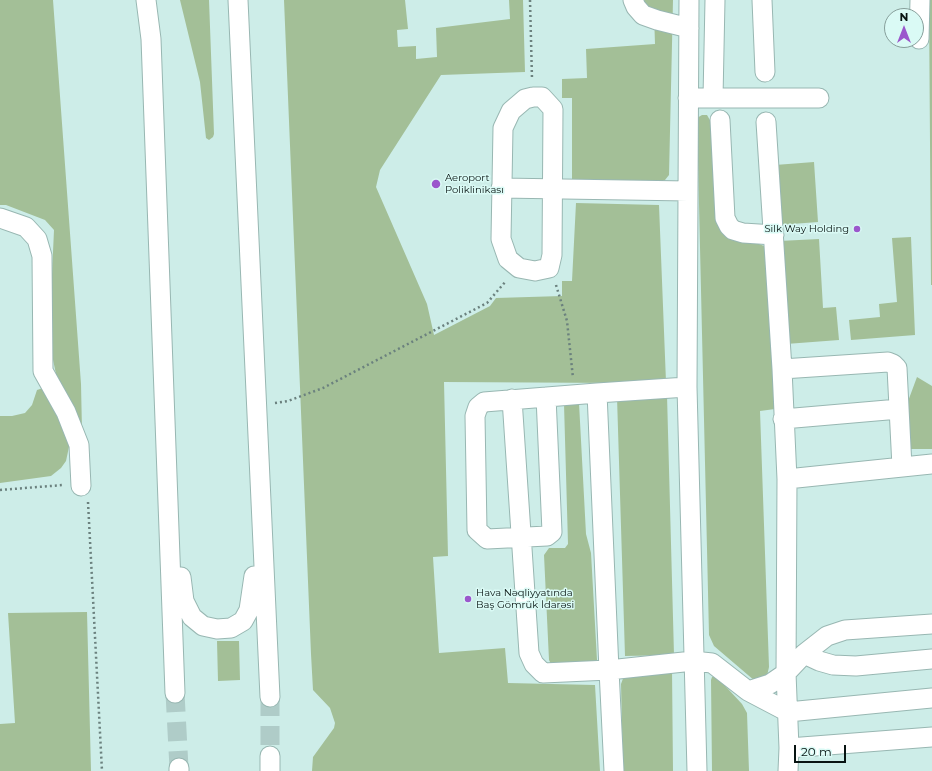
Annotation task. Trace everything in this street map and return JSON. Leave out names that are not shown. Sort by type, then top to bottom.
[{"type":"lane","points":[[146,0],[151,39],[169,495],[175,693]]},
{"type":"lane","points":[[238,0],[270,697]]},
{"type":"lane","points":[[633,0],[636,7],[643,15],[689,28]]},
{"type":"lane","points":[[689,0],[687,387],[697,771]]},
{"type":"lane","points":[[713,98],[715,0]]},
{"type":"lane","points":[[762,0],[765,72]]},
{"type":"lane","points":[[533,97],[542,97],[553,109],[552,255],[549,268],[535,270],[519,268],[508,259],[501,239],[503,128],[511,111],[525,99],[533,97]]},
{"type":"lane","points":[[688,98],[819,98]]},
{"type":"lane","points":[[720,120],[725,218],[728,226],[733,230],[743,233],[774,235]]},
{"type":"lane","points":[[766,122],[782,369],[783,419],[787,479],[786,673],[789,748],[788,771]]},
{"type":"lane","points":[[501,188],[688,191]]},
{"type":"lane","points":[[0,218],[26,227],[36,239],[42,256],[43,371],[66,412],[79,445],[81,486]]},
{"type":"lane","points":[[782,369],[888,362],[893,364],[897,368],[902,467]]},
{"type":"lane","points":[[546,397],[553,526],[552,532],[547,536],[487,539],[477,530],[475,416],[478,407],[484,402],[597,392],[687,387]]},
{"type":"lane","points":[[597,392],[614,771]]},
{"type":"lane","points":[[512,399],[529,653],[534,664],[543,673],[609,670],[693,661],[712,663],[748,691],[788,712],[932,698]]},
{"type":"lane","points":[[783,419],[899,409]]},
{"type":"lane","points":[[787,479],[932,464]]},
{"type":"lane","points":[[169,495],[184,601],[192,617],[203,626],[217,629],[231,628],[243,621],[250,610],[260,495]]},
{"type":"lane","points":[[748,691],[770,684],[786,673],[804,654],[827,636],[845,630],[932,624]]},
{"type":"lane","points":[[804,654],[819,662],[833,665],[856,666],[932,659]]},
{"type":"lane","points":[[789,748],[932,737]]},
{"type":"path","points":[[530,0],[533,97]]},
{"type":"path","points":[[256,407],[288,401],[323,388],[487,303],[519,268]]},
{"type":"path","points":[[549,268],[567,321],[574,395]]},
{"type":"path","points":[[0,490],[67,484],[81,486],[87,489],[102,771]]},
{"type":"green space","points":[[0,0],[53,0],[81,384],[82,431],[56,374],[49,341],[54,230],[45,220],[6,205],[0,205]]},
{"type":"green space","points":[[180,0],[209,0],[214,134],[209,140],[206,138],[200,82]]},
{"type":"green space","points":[[284,0],[405,0],[408,29],[397,30],[398,47],[416,46],[416,59],[437,57],[436,28],[510,19],[509,0],[523,0],[525,72],[441,75],[380,170],[376,187],[427,304],[434,335],[490,306],[496,298],[562,296],[562,281],[572,281],[576,203],[659,205],[666,382],[444,382],[448,556],[433,557],[439,653],[505,648],[508,683],[595,685],[600,771],[312,771],[313,757],[334,728],[335,723],[330,708],[313,690]]},
{"type":"green space","points":[[643,0],[673,0],[669,175],[665,180],[658,183],[572,182],[572,98],[562,98],[562,79],[587,78],[586,49],[655,44],[654,14],[647,8]]},
{"type":"green space","points":[[929,0],[932,0],[932,285],[931,285]]},
{"type":"green space","points":[[702,115],[707,115],[711,122],[718,224],[720,230],[728,237],[759,244],[764,246],[766,250],[775,409],[760,411],[769,667],[767,676],[755,681],[714,646],[709,635],[697,118]]},
{"type":"green space","points":[[814,162],[818,222],[779,225],[775,165]]},
{"type":"green space","points":[[911,237],[915,335],[851,340],[849,320],[880,317],[879,304],[897,302],[892,238]]},
{"type":"green space","points":[[819,239],[823,308],[836,307],[839,340],[786,344],[779,241]]},
{"type":"green space","points":[[917,377],[932,386],[932,449],[908,449],[907,404]]},
{"type":"green space","points":[[43,388],[46,390],[70,442],[66,461],[61,468],[51,476],[0,483],[0,416],[12,416],[25,413],[32,405],[37,390]]},
{"type":"green space","points":[[667,395],[674,655],[625,656],[617,397]]},
{"type":"green space","points":[[579,403],[586,534],[591,553],[597,660],[595,664],[551,664],[549,660],[544,555],[549,548],[565,548],[568,544],[564,404]]},
{"type":"green space","points":[[87,612],[91,771],[0,771],[0,724],[15,723],[8,613]]},
{"type":"green space","points":[[217,641],[239,641],[240,680],[218,681]]},
{"type":"green space","points":[[672,669],[673,771],[623,771],[621,684],[625,673]]},
{"type":"green space","points":[[716,676],[742,704],[747,713],[749,771],[712,771],[711,680],[712,677]]},
{"type":"tunnel","points":[[175,693],[179,768]]},
{"type":"tunnel","points":[[270,697],[270,756]]},
{"type":"place","name":"Aeroport Poliklinikası","points":[[436,184]]},
{"type":"place","name":"Silk Way Holding","points":[[857,229]]},
{"type":"place","name":"Hava Nəqliyyatında Baş Gömrük İdarəsi","points":[[468,599]]}]
